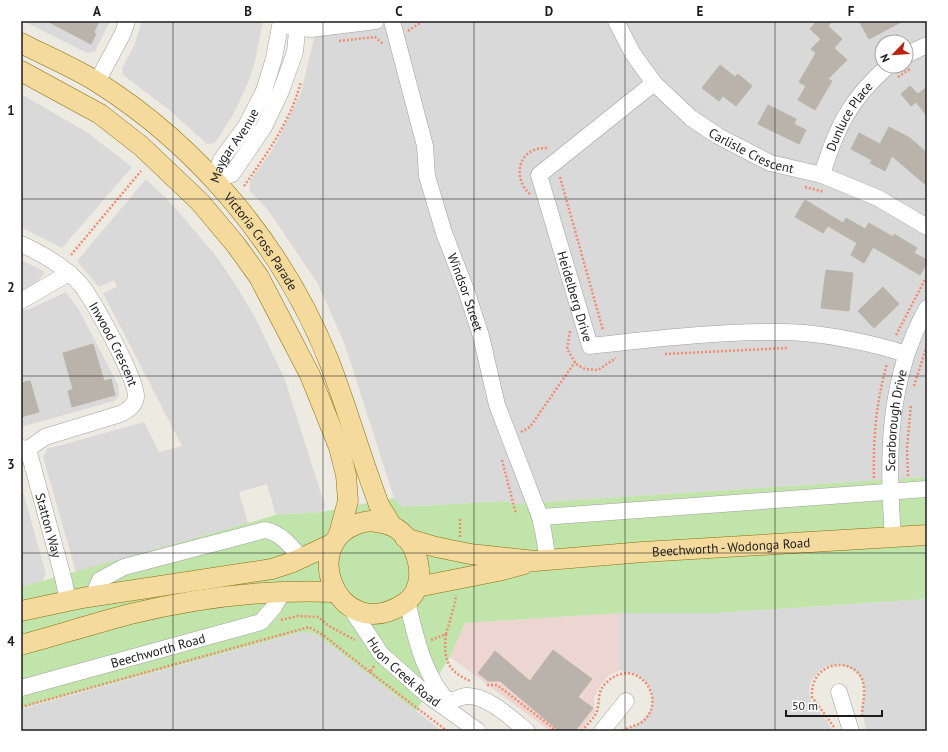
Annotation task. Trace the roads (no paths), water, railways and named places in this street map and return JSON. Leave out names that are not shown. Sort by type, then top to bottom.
[{"type":"main road","name":"Victoria Cross Parade","points":[[21,43],[97,82],[139,112],[171,139],[214,182],[258,232],[296,293],[328,361],[374,492],[399,532]]},
{"type":"main road","name":"Victoria Cross Parade","points":[[21,71],[100,114],[141,146],[200,202],[236,245],[259,277],[310,375],[339,447],[346,474],[348,500],[336,538]]},
{"type":"main road","points":[[200,202],[214,182]]},
{"type":"main road","points":[[21,611],[93,596],[255,572],[282,566],[301,558],[336,538],[349,527],[371,521],[399,532],[413,548],[418,561],[419,574],[412,594],[395,610],[380,613],[363,612],[342,602],[335,592],[330,576],[330,554],[336,538]]},
{"type":"main road","name":"Beechworth - Wodonga Road","points":[[399,532],[455,551],[542,561]]},
{"type":"main road","name":"Beechworth - Wodonga Road","points":[[412,594],[456,580],[542,561],[643,552],[927,535]]},
{"type":"main road","points":[[21,645],[131,614],[233,596],[305,591],[335,592]]},
{"type":"street","points":[[97,82],[123,33],[127,21]]},
{"type":"street","points":[[281,23],[325,27],[376,21]]},
{"type":"street","name":"Windsor Street","points":[[392,21],[425,146],[427,176],[444,233],[466,290],[481,336],[497,405],[542,517],[542,561]]},
{"type":"street","name":"Carlisle Crescent","points":[[616,21],[633,54],[654,83],[691,118],[718,136],[770,163],[822,175],[878,198],[927,227]]},
{"type":"street","name":"Maygar Avenue","points":[[214,182],[221,160],[246,126],[264,91],[274,58],[281,23]]},
{"type":"street","name":"Maygar Avenue","points":[[214,182],[232,174],[264,127],[281,91],[295,52],[298,25]]},
{"type":"street","points":[[914,57],[927,45]]},
{"type":"street","name":"Dunluce Place","points":[[822,175],[832,143],[849,108],[865,87],[888,74]]},
{"type":"street","name":"Heidelberg Drive","points":[[654,83],[539,175],[590,346],[683,336],[785,332],[896,346]]},
{"type":"street","name":"Inwood Crescent","points":[[21,244],[41,253],[69,273],[81,285],[97,310],[132,380],[136,398],[133,405],[127,411],[45,437],[24,448]]},
{"type":"street","points":[[21,301],[69,273]]},
{"type":"street","name":"Scarborough Drive","points":[[893,537],[890,491],[896,346],[927,308]]},
{"type":"street","name":"Statton Way","points":[[24,448],[63,577],[68,601]]},
{"type":"street","points":[[542,517],[927,489]]},
{"type":"street","points":[[93,596],[100,580],[124,567],[265,530],[277,534],[286,541],[301,558]]},
{"type":"street","name":"Beechworth Road","points":[[21,688],[261,622],[274,607],[282,593]]},
{"type":"street","name":"Huon Creek Road","points":[[412,594],[418,645],[432,682],[448,702],[474,727]]},
{"type":"street","name":"Huon Creek Road","points":[[350,607],[375,646],[387,659],[426,694],[474,727]]},
{"type":"street","points":[[840,692],[851,731]]},
{"type":"street","name":"Huon Creek Road","points":[[448,702],[466,696],[478,697],[488,702],[527,731]]},
{"type":"street","points":[[602,731],[626,701]]}]
